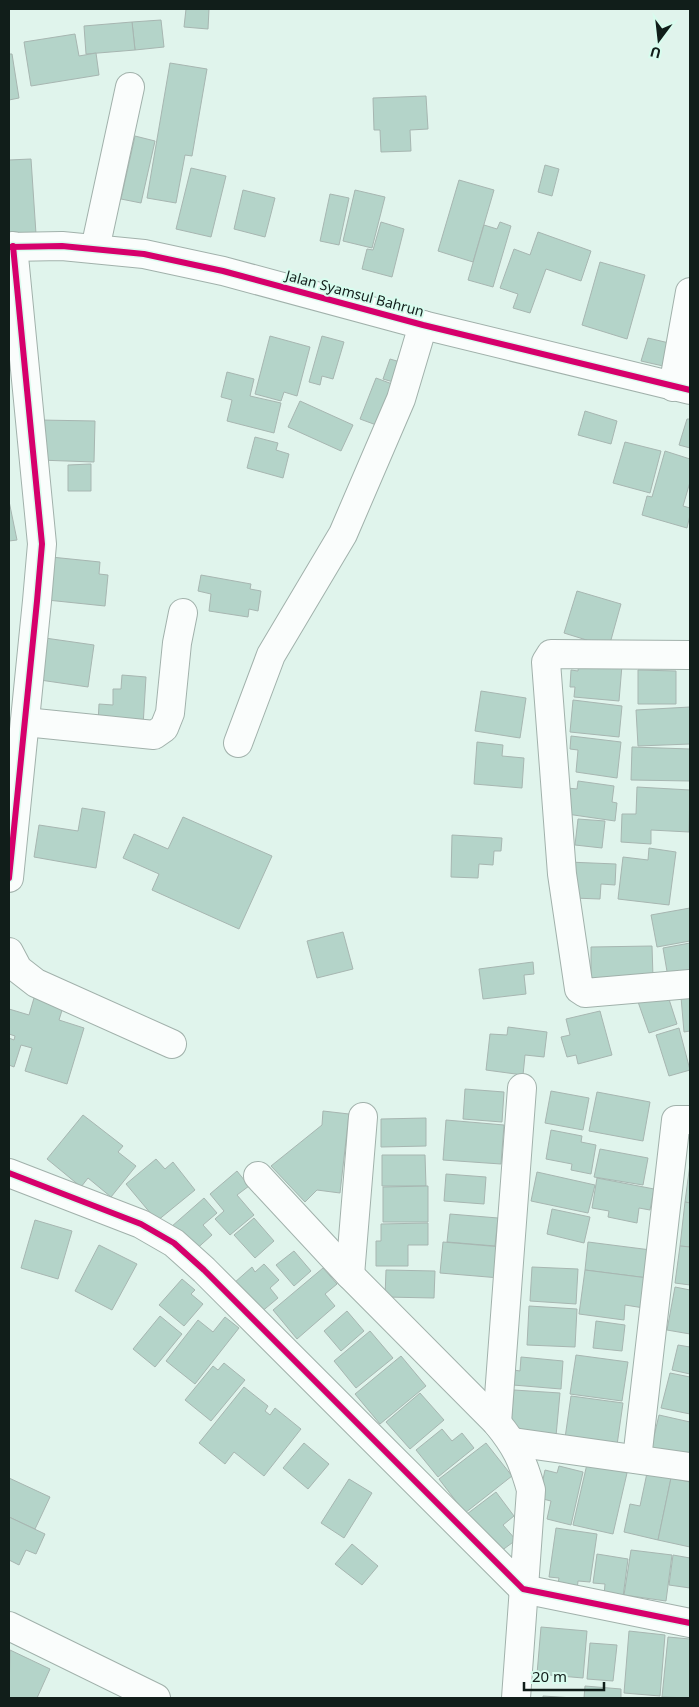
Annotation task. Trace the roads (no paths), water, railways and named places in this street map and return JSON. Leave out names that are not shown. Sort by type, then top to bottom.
[{"type":"street","points":[[95,249],[130,87]]},
{"type":"street","points":[[9,878],[42,544],[11,246]]},
{"type":"street","name":"Jalan Syamsul Bahrun","points":[[11,246],[62,246],[144,254],[223,271],[423,324],[682,388]]},
{"type":"street","points":[[682,388],[690,292]]},
{"type":"street","points":[[238,743],[271,655],[343,534],[401,399],[423,324]]},
{"type":"street","points":[[25,722],[154,735],[159,732],[164,728],[170,713],[183,612]]},
{"type":"street","points":[[690,655],[551,654],[546,662],[562,874],[578,989],[586,992],[690,984]]},
{"type":"street","points":[[9,952],[18,969],[36,983],[172,1044]]},
{"type":"street","points":[[505,1433],[522,1088]]},
{"type":"street","points":[[350,1275],[362,1117]]},
{"type":"street","points":[[637,1458],[676,1120],[690,1120]]},
{"type":"street","points":[[9,1173],[141,1224],[174,1243],[204,1270],[523,1589],[690,1623]]},
{"type":"street","points":[[258,1176],[350,1275],[505,1433],[524,1464],[531,1490],[516,1698]]},
{"type":"street","points":[[505,1433],[690,1467]]},
{"type":"street","points":[[9,1626],[156,1698]]}]
